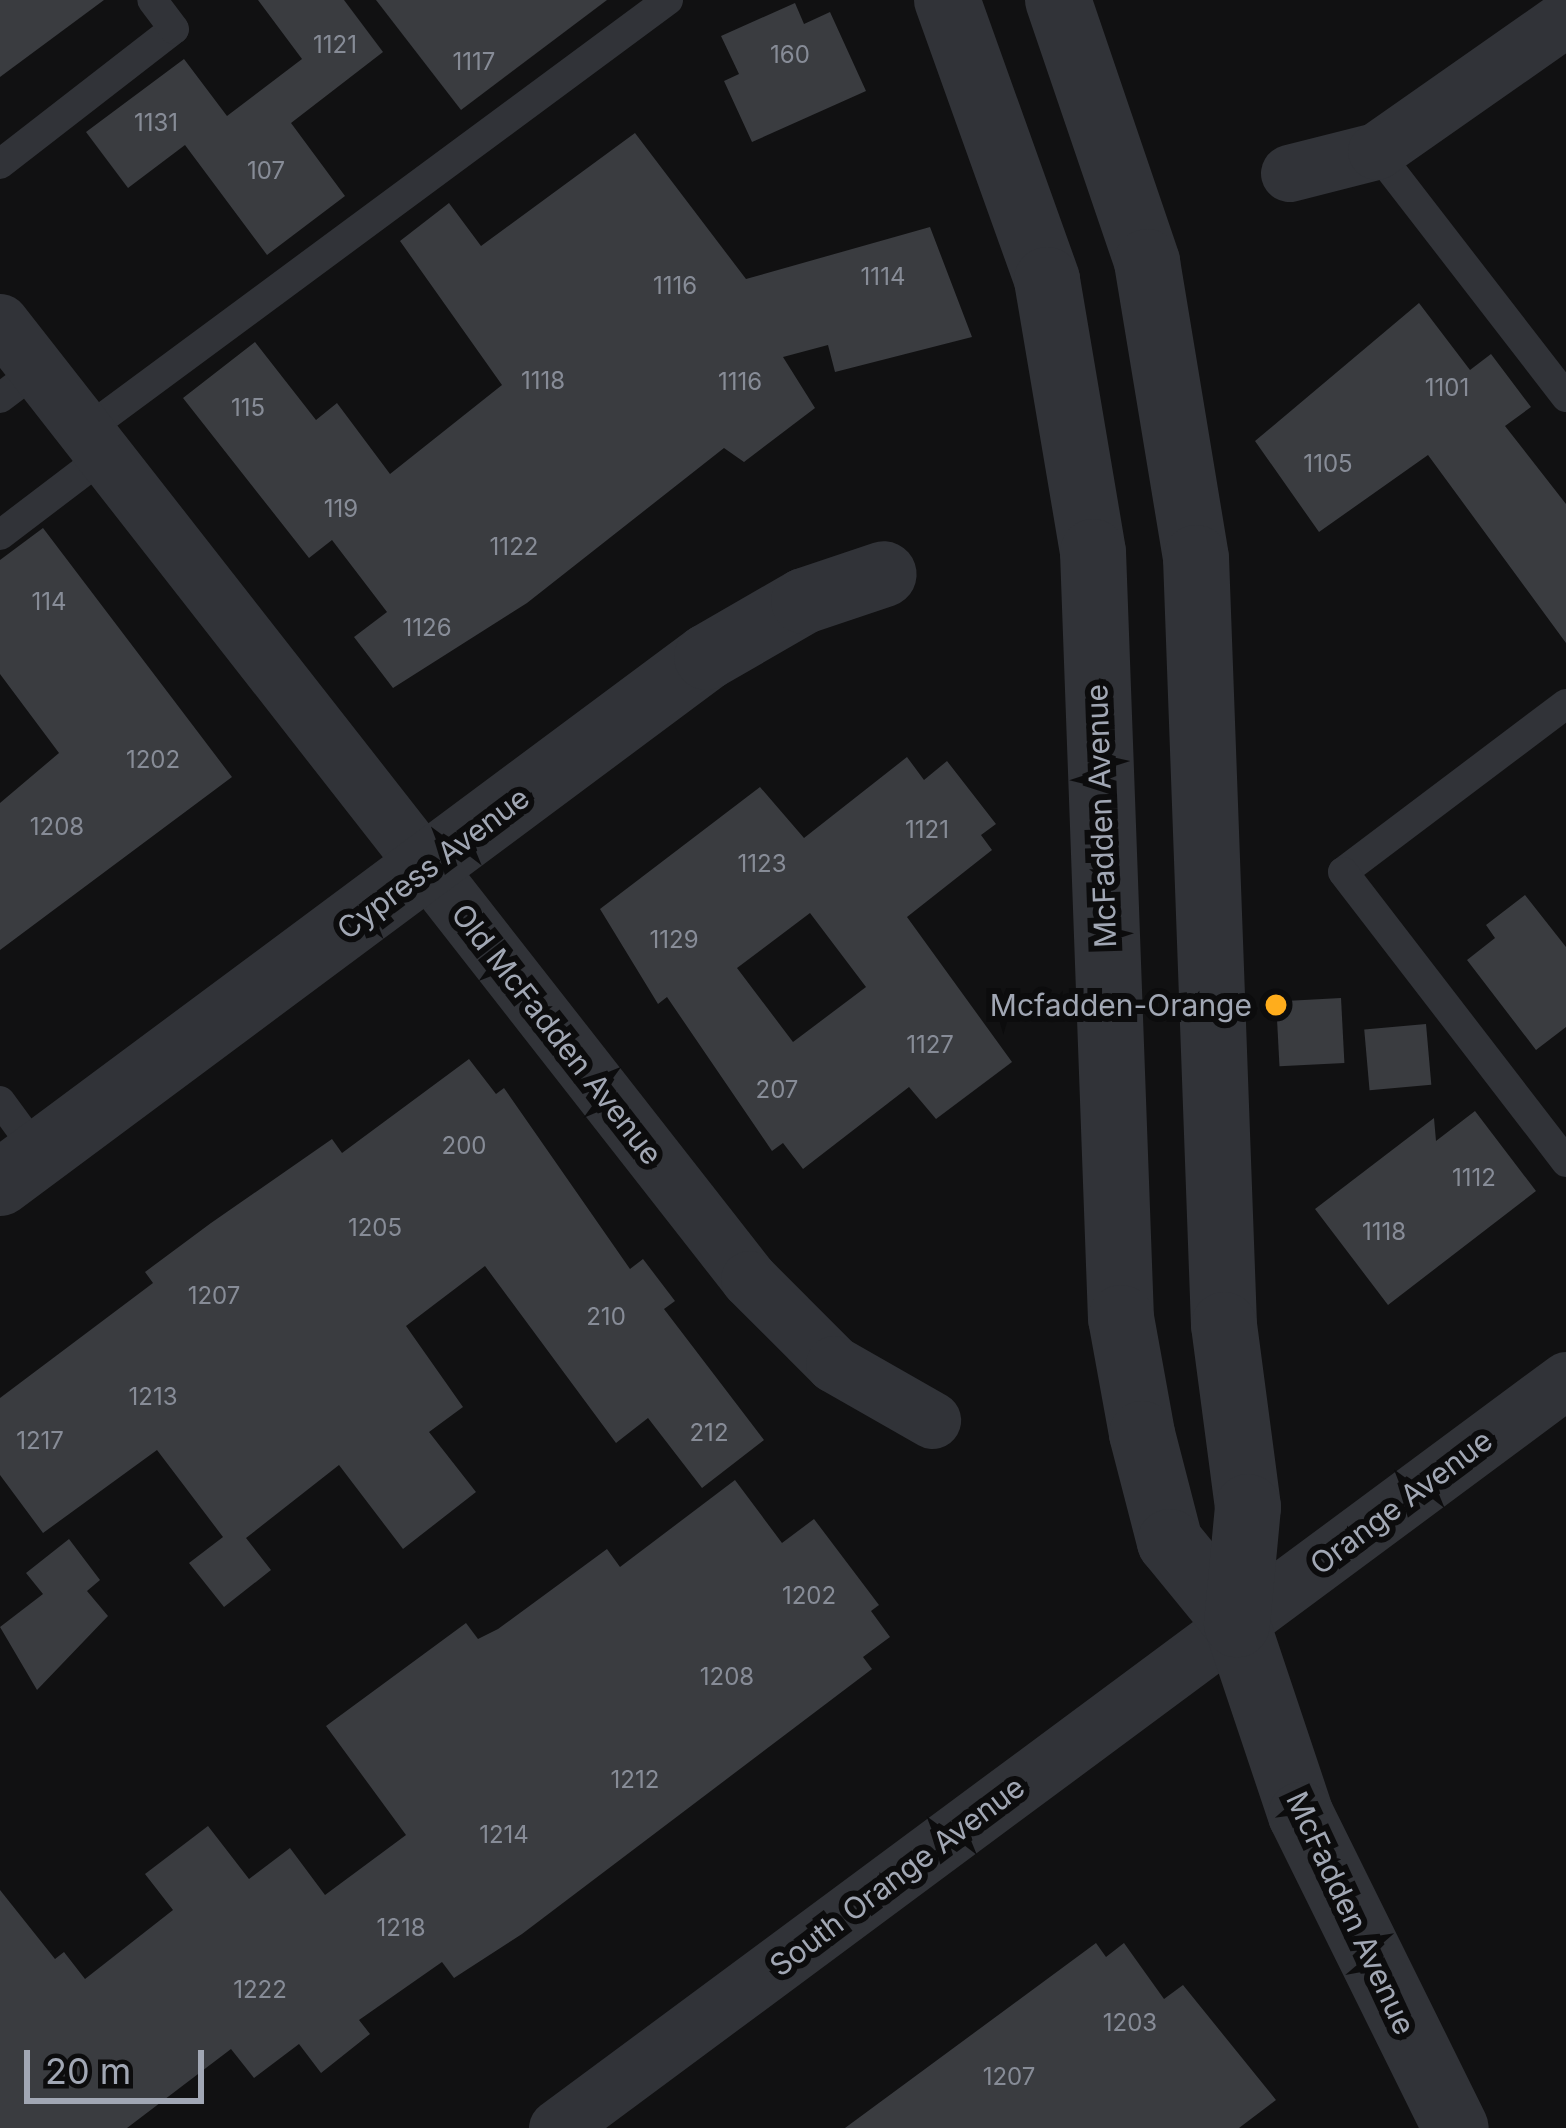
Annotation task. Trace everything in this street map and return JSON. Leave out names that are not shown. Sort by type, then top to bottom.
[{"type":"street","name":"McFadden Avenue","points":[[947,0],[1047,280],[1093,553],[1121,1318],[1170,1542],[1237,1624],[1301,1815],[1456,2128]]},
{"type":"street","name":"McFadden Avenue","points":[[1058,0],[1147,262],[1196,558],[1224,1324],[1248,1507],[1237,1624]]},
{"type":"street","points":[[1289,173],[1376,151],[1566,18]]},
{"type":"street","name":"Old McFadden Avenue","points":[[0,322],[19,384],[94,443],[749,1279],[834,1364],[932,1420]]},
{"type":"street","name":"Cypress Avenue","points":[[20,1168],[707,657],[804,601],[884,574]]},
{"type":"street","name":"Orange Avenue","points":[[1237,1624],[1566,1380]]},
{"type":"street","name":"South Orange Avenue","points":[[557,2128],[1237,1624]]},
{"type":"lane","points":[[0,164],[174,29],[152,0]]},
{"type":"lane","points":[[0,535],[94,443],[668,0]]},
{"type":"lane","points":[[1376,151],[1566,397]]},
{"type":"lane","points":[[1566,704],[1343,872],[1566,1162]]},
{"type":"lane","points":[[0,1100],[20,1168]]},
{"type":"building","points":[[0,0],[104,0],[0,77]]},
{"type":"building","points":[[258,0],[344,0],[383,52],[291,123],[345,196],[267,255],[185,145],[128,188],[86,132],[184,59],[227,116],[302,59]]},
{"type":"building","points":[[376,0],[607,0],[461,110]]},
{"type":"building","points":[[795,3],[804,24],[830,12],[866,91],[752,142],[724,81],[739,74],[721,36]]},
{"type":"building","points":[[635,133],[746,279],[930,227],[972,337],[835,372],[828,345],[783,357],[815,408],[744,462],[724,448],[527,603],[393,688],[354,637],[387,612],[332,540],[309,558],[183,398],[255,342],[316,420],[337,403],[390,474],[502,385],[400,241],[449,203],[481,246]]},
{"type":"building","points":[[1419,303],[1470,370],[1491,354],[1531,407],[1505,426],[1566,504],[1566,643],[1428,455],[1319,532],[1255,441]]},
{"type":"building","points":[[43,528],[232,777],[0,950],[0,803],[59,753],[0,674],[0,560]]},
{"type":"building","points":[[907,757],[924,780],[947,761],[996,824],[981,835],[992,850],[907,917],[1012,1062],[936,1119],[909,1087],[803,1169],[783,1143],[772,1151],[667,997],[658,1004],[600,909],[760,787],[804,838]],"holes":[[[810,913],[866,987],[793,1042],[737,968]]]},
{"type":"building","points":[[1525,895],[1566,947],[1566,1027],[1536,1050],[1467,960],[1495,938],[1486,925]]},
{"type":"building","points":[[1341,998],[1344,1063],[1279,1066],[1276,1001]]},
{"type":"building","points":[[1426,1024],[1431,1085],[1370,1090],[1364,1029]]},
{"type":"building","points":[[469,1059],[496,1094],[504,1088],[630,1269],[643,1259],[675,1301],[664,1309],[764,1440],[702,1488],[648,1418],[616,1443],[485,1266],[406,1326],[463,1407],[429,1432],[476,1492],[403,1549],[339,1465],[246,1538],[271,1570],[224,1607],[189,1563],[223,1537],[157,1450],[43,1533],[0,1475],[0,1398],[153,1283],[145,1272],[211,1223],[332,1139],[342,1153]]},
{"type":"building","points":[[1475,1111],[1536,1191],[1388,1305],[1315,1209],[1434,1118],[1436,1141]]},
{"type":"building","points":[[735,1480],[782,1543],[814,1519],[879,1605],[871,1611],[890,1637],[863,1657],[872,1669],[522,1934],[454,1978],[442,1962],[359,2020],[370,2034],[321,2073],[299,2044],[254,2078],[231,2049],[127,2128],[0,2128],[0,1890],[55,1959],[64,1952],[85,1979],[173,1910],[145,1874],[208,1826],[249,1879],[290,1848],[325,1895],[406,1835],[326,1726],[466,1623],[478,1639],[498,1629],[607,1549],[620,1567]]},
{"type":"building","points":[[69,1539],[100,1580],[87,1591],[108,1616],[37,1690],[0,1627],[43,1594],[26,1573]]},
{"type":"building","points":[[1096,1943],[1106,1957],[1124,1943],[1164,1999],[1183,1985],[1276,2100],[1239,2128],[845,2128]]},
{"type":"place","name":"Mcfadden-Orange","points":[[1276,1005]]}]
